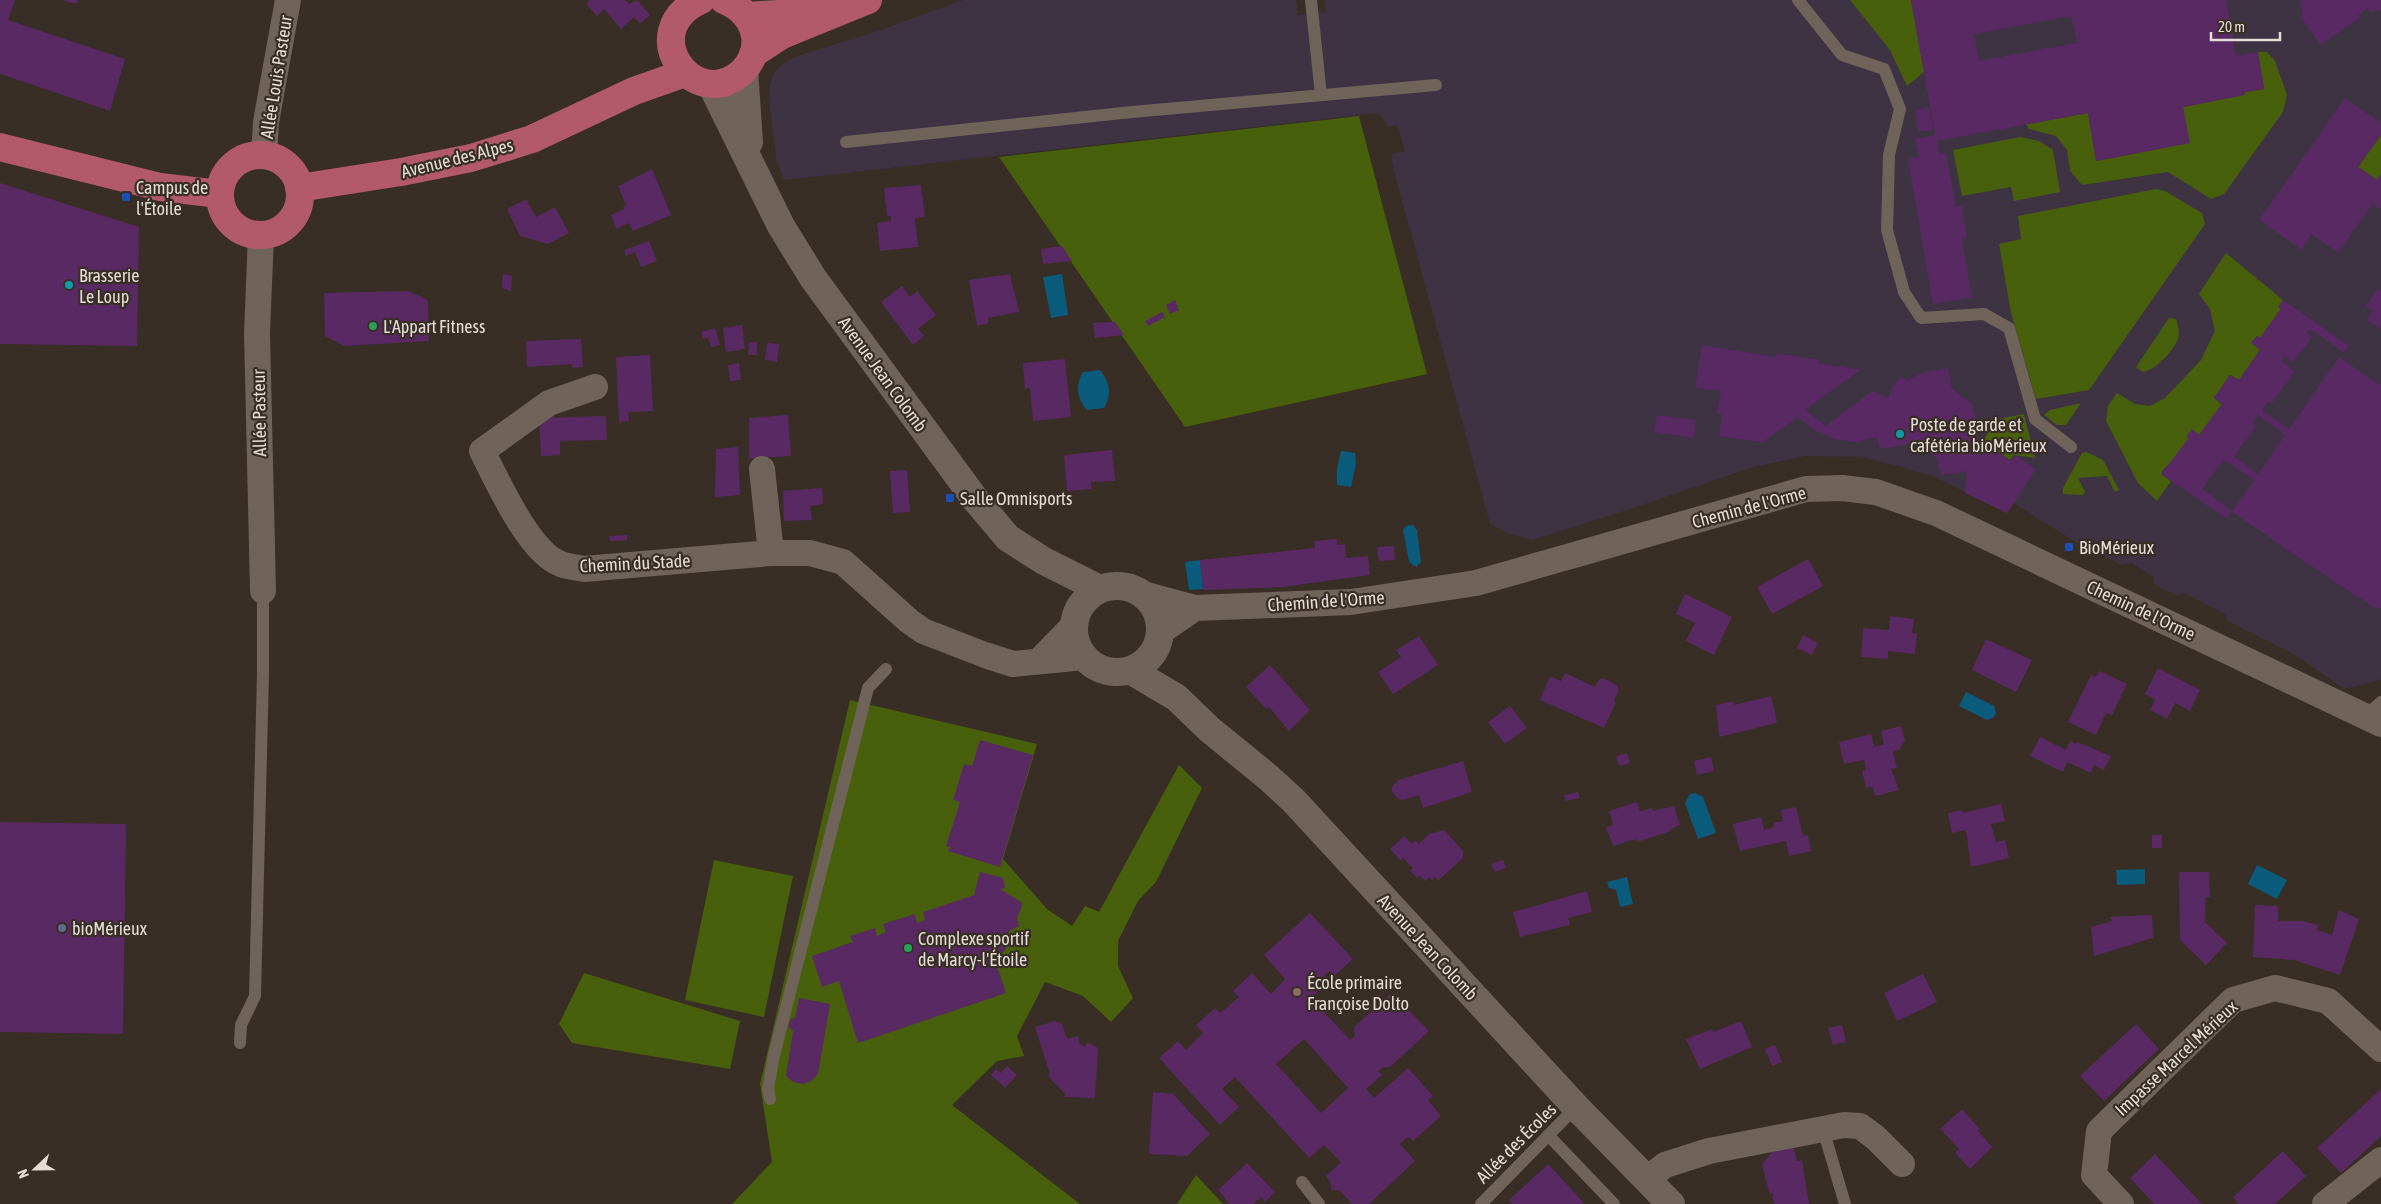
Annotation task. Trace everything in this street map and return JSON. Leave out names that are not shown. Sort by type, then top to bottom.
[{"type":"main road","points":[[725,0],[737,6],[747,16],[753,28],[756,41],[748,62]]},
{"type":"main road","points":[[747,16],[777,14],[803,5],[867,0]]},
{"type":"main road","points":[[686,4],[674,25],[670,38],[678,62],[697,80],[711,84],[734,78],[748,62],[782,35],[867,0]]},
{"type":"main road","name":"Avenue des Alpes","points":[[299,188],[402,172],[471,158],[532,139],[634,91],[678,62]]},
{"type":"main road","points":[[0,147],[160,187],[220,194]]},
{"type":"main road","points":[[264,155],[283,162],[296,178],[299,188],[297,208],[286,225],[274,232],[261,235],[248,234],[232,223],[221,207],[220,194],[223,178],[233,164],[248,157],[264,155]]},
{"type":"street","name":"Allée Louis Pasteur","points":[[264,155],[266,122],[288,0]]},
{"type":"street","name":"Avenue Jean Colomb","points":[[748,62],[745,107],[751,163]]},
{"type":"street","name":"Avenue Jean Colomb","points":[[711,84],[781,226],[813,278],[967,488],[1008,538],[1044,562],[1100,590]]},
{"type":"street","name":"Allée Pasteur","points":[[261,235],[257,333],[263,592]]},
{"type":"street","name":"Chemin du Stade","points":[[596,387],[549,402],[482,450],[515,513],[536,545],[559,564],[584,569],[771,553],[810,554],[843,562],[909,621],[923,631],[985,656],[1012,664],[1084,657]]},
{"type":"street","points":[[762,470],[771,553]]},
{"type":"street","name":"Chemin de l'Orme","points":[[1143,594],[1196,608],[1351,602],[1476,583],[1806,489],[1842,488],[1876,492],[1936,513],[2376,714]]},
{"type":"street","name":"Avenue Jean Colomb","points":[[1044,562],[1076,618]]},
{"type":"street","points":[[1040,661],[1076,618],[1091,595],[1100,590],[1115,586],[1129,588],[1143,594],[1152,605],[1158,618],[1159,637],[1152,655],[1142,664],[1130,670],[1105,670],[1094,665],[1084,657],[1078,647],[1076,618]]},
{"type":"street","points":[[1159,637],[1196,608]]},
{"type":"street","name":"Avenue Jean Colomb","points":[[1159,637],[1177,698]]},
{"type":"street","name":"Avenue Jean Colomb","points":[[1130,670],[1177,698],[1209,729],[1294,801],[1576,1107],[1671,1204]]},
{"type":"street","name":"Impasse Marcel Mérieux","points":[[2121,1204],[2094,1175],[2099,1131],[2233,1000],[2275,988],[2328,1001],[2381,1050]]},
{"type":"street","points":[[1647,1179],[1665,1165],[1709,1151],[1844,1124],[1860,1126],[1876,1138],[1902,1164]]},
{"type":"street","points":[[2325,1204],[2381,1160]]},
{"type":"lane","points":[[1311,0],[1321,95]]},
{"type":"lane","points":[[1798,0],[1842,55],[1884,69],[1900,109],[1889,155],[1887,230],[1904,292],[1922,318],[1984,314],[2009,328],[2035,419],[2071,447]]},
{"type":"lane","points":[[846,142],[1436,85]]},
{"type":"lane","points":[[240,1043],[241,1025],[255,996],[263,673],[263,592]]},
{"type":"lane","points":[[770,1099],[768,1089],[778,1040],[868,688],[886,669]]},
{"type":"lane","name":"Allée des Écoles","points":[[1481,1204],[1576,1107]]},
{"type":"lane","points":[[1823,1129],[1845,1204]]},
{"type":"lane","points":[[1548,1135],[1614,1204]]},
{"type":"lane","points":[[1302,1182],[1319,1204]]},
{"type":"shaded area","name":"BioMérieux","points":[[963,0],[1296,0],[1298,15],[1326,12],[1325,0],[2381,0],[2381,678],[2377,681],[2344,689],[2297,656],[2227,621],[2225,614],[2182,592],[2177,596],[2154,584],[2154,577],[2131,563],[2122,565],[2074,541],[2014,503],[2007,513],[1937,478],[1903,467],[1861,457],[1805,456],[1753,467],[1532,540],[1507,533],[1490,524],[1391,160],[1393,154],[1405,151],[1398,126],[1388,126],[1378,113],[784,180],[777,163],[769,101],[770,84],[774,73],[785,62],[797,56],[875,32]]},
{"type":"green space","points":[[1850,0],[1911,0],[1924,72],[1907,86],[1890,50]]},
{"type":"green space","points":[[2258,52],[2267,52],[2275,61],[2287,95],[2283,112],[2224,194],[2211,199],[2168,172],[2082,185],[2070,171],[2067,150],[2056,136],[2029,129],[2026,124],[2088,113],[2096,161],[2189,143],[2183,107],[2244,95],[2245,92],[2264,89]]},
{"type":"green space","points":[[1359,116],[1427,374],[1185,427],[999,157]]},
{"type":"green space","points":[[2381,135],[2381,174],[2377,180],[2358,167]]},
{"type":"green space","points":[[2020,137],[2039,141],[2053,150],[2060,192],[2014,201],[2011,187],[1962,196],[1953,150]]},
{"type":"green space","points":[[2156,189],[2165,191],[2202,213],[2205,224],[2089,390],[2036,399],[2011,313],[1999,244],[2021,239],[2018,216]]},
{"type":"green space","points":[[2226,253],[2283,300],[2278,307],[2281,309],[2260,338],[2257,336],[2252,342],[2260,350],[2239,380],[2230,375],[2214,398],[2222,404],[2199,435],[2192,430],[2187,436],[2189,438],[2168,467],[2166,466],[2161,474],[2171,481],[2157,501],[2138,483],[2106,421],[2108,406],[2117,393],[2135,404],[2150,406],[2165,398],[2201,360],[2215,331],[2210,309],[2199,294]]},
{"type":"green space","points":[[2169,318],[2176,319],[2179,331],[2178,339],[2164,359],[2153,368],[2143,372],[2136,367]]},
{"type":"green space","points":[[2081,403],[2066,425],[2057,425],[2044,415],[2050,410]]},
{"type":"green space","points":[[2024,414],[2035,458],[2014,455],[2010,460],[1983,442],[1989,431],[1988,426],[1993,420]]},
{"type":"green space","points":[[2086,452],[2103,460],[2119,490],[2115,492],[2107,476],[2078,478],[2085,492],[2083,495],[2063,494],[2063,488],[2082,453]]},
{"type":"green space","name":"Complexe sportif de Marcy-l'Étoile","points":[[850,700],[1037,744],[1003,859],[1047,909],[1072,926],[1085,906],[1099,912],[1179,765],[1202,788],[1156,882],[1138,901],[1118,941],[1118,966],[1133,998],[1111,1022],[1083,996],[1045,982],[1017,1036],[1024,1056],[997,1061],[952,1105],[1080,1204],[732,1204],[772,1162],[760,1084]]},
{"type":"green space","points":[[714,860],[793,876],[764,1017],[685,1000]]},
{"type":"green space","points":[[584,973],[740,1021],[730,1069],[572,1043],[559,1024]]},
{"type":"green space","points":[[1196,1175],[1223,1204],[1177,1204]]},
{"type":"water","points":[[1062,274],[1068,315],[1051,318],[1043,277]]},
{"type":"water","points":[[1100,370],[1108,384],[1107,403],[1104,408],[1087,410],[1079,397],[1080,377],[1083,372]]},
{"type":"water","points":[[1341,451],[1355,453],[1356,464],[1351,487],[1337,485],[1337,469]]},
{"type":"water","points":[[1408,525],[1413,525],[1417,530],[1421,562],[1416,567],[1409,562],[1403,529]]},
{"type":"water","points":[[1200,560],[1203,589],[1189,590],[1185,562]]},
{"type":"water","points":[[1966,692],[1994,706],[1996,713],[1994,717],[1987,720],[1959,706]]},
{"type":"water","points":[[1695,793],[1703,797],[1716,833],[1698,839],[1685,803],[1690,794]]},
{"type":"water","points":[[2257,865],[2287,880],[2277,899],[2248,884]]},
{"type":"water","points":[[2145,869],[2145,884],[2117,885],[2116,870]]},
{"type":"water","points":[[1627,877],[1633,904],[1620,907],[1616,890],[1609,888],[1607,882]]},
{"type":"building","points":[[0,0],[15,0],[8,20],[125,59],[110,111],[0,74]]},
{"type":"building","points":[[62,0],[78,0],[77,4]]},
{"type":"building","points":[[590,0],[625,0],[629,4],[637,0],[650,15],[640,24],[634,17],[621,29],[604,9],[597,16],[586,4]]},
{"type":"building","points":[[1911,0],[2226,0],[2236,56],[2258,52],[2264,89],[2245,92],[2244,95],[2183,107],[2190,143],[2096,161],[2088,113],[1937,141],[1939,154],[1946,153],[1956,207],[1962,206],[1967,238],[1962,239],[1972,297],[1933,304],[1908,159],[1919,157],[1915,139],[1935,135]],"holes":[[[2071,16],[2077,43],[1979,61],[1974,34]]]},
{"type":"building","points":[[2300,0],[2381,0],[2381,10],[2369,13],[2368,8],[2358,15],[2360,18],[2320,45],[2300,16],[2303,14]]},
{"type":"building","points":[[2345,98],[2381,123],[2381,135],[2358,167],[2377,180],[2381,174],[2381,210],[2372,204],[2338,253],[2311,234],[2302,250],[2259,220]]},
{"type":"building","points":[[1929,107],[1933,130],[1918,132],[1915,110]]},
{"type":"building","points":[[652,169],[671,215],[633,231],[629,223],[616,229],[611,215],[624,209],[623,206],[626,205],[618,186]]},
{"type":"building","name":"Brasserie Le Loup","points":[[0,183],[139,227],[137,346],[0,344]]},
{"type":"building","points":[[921,185],[925,217],[915,218],[918,247],[880,251],[877,223],[891,221],[891,216],[887,216],[884,188]]},
{"type":"building","points":[[526,199],[536,217],[555,207],[569,233],[548,244],[520,236],[507,209]]},
{"type":"building","points":[[649,241],[657,261],[641,267],[635,252],[626,256],[624,250]]},
{"type":"building","points":[[1062,246],[1072,261],[1043,264],[1041,249]]},
{"type":"building","points":[[503,274],[512,276],[511,291],[502,288]]},
{"type":"building","points":[[1010,274],[1019,312],[988,318],[989,323],[977,326],[969,280]]},
{"type":"building","points":[[902,286],[910,297],[917,291],[936,315],[918,329],[924,336],[913,345],[881,302]]},
{"type":"building","points":[[2378,288],[2381,290],[2381,329],[2367,320],[2373,311],[2366,306]]},
{"type":"building","points":[[408,291],[428,300],[429,341],[344,346],[325,336],[324,293]]},
{"type":"building","points":[[1175,300],[1179,310],[1170,314],[1166,305]]},
{"type":"building","points":[[2283,300],[2349,346],[2344,353],[2310,329],[2307,333],[2312,337],[2293,362],[2284,356],[2281,361],[2294,371],[2272,403],[2269,401],[2262,410],[2289,429],[2339,357],[2381,386],[2381,608],[2377,609],[2344,588],[2232,512],[2254,480],[2227,462],[2223,460],[2202,489],[2232,511],[2227,519],[2161,474],[2189,438],[2186,437],[2192,429],[2199,435],[2222,404],[2214,398],[2230,375],[2239,380],[2260,350],[2251,343],[2257,336],[2260,338],[2281,309],[2278,307]],"holes":[[[2258,415],[2285,435],[2258,474],[2234,457],[2256,426],[2253,423]]]},
{"type":"building","points":[[1162,312],[1165,317],[1148,326],[1145,321]]},
{"type":"building","points":[[1115,322],[1124,335],[1095,338],[1093,323]]},
{"type":"building","points":[[742,325],[745,349],[726,352],[723,328]]},
{"type":"building","points":[[715,328],[720,345],[711,347],[708,338],[703,339],[701,332]]},
{"type":"building","points":[[581,339],[583,367],[572,368],[572,364],[527,367],[526,341]]},
{"type":"building","points":[[749,342],[757,342],[757,355],[748,355]]},
{"type":"building","points":[[767,343],[779,344],[777,362],[765,360]]},
{"type":"building","points":[[1702,345],[1776,357],[1776,353],[1860,370],[1805,410],[1826,426],[1872,391],[1888,398],[1891,389],[1901,377],[1907,381],[1922,373],[1948,368],[1952,389],[1972,404],[1979,432],[1975,436],[2011,461],[2015,455],[2036,469],[2007,513],[1965,493],[1967,471],[1941,475],[1937,458],[1916,443],[1880,449],[1876,437],[1855,442],[1834,439],[1818,432],[1797,417],[1763,442],[1719,436],[1722,415],[1717,414],[1721,391],[1695,388]]},
{"type":"building","points":[[650,355],[653,411],[628,412],[629,421],[619,422],[616,357]]},
{"type":"building","points":[[1065,359],[1071,417],[1033,421],[1030,388],[1025,389],[1023,363]]},
{"type":"building","points":[[739,363],[741,380],[730,381],[728,365]]},
{"type":"building","points":[[788,415],[791,456],[749,459],[749,418]]},
{"type":"building","points":[[1657,415],[1696,420],[1693,438],[1654,432]]},
{"type":"building","points":[[606,416],[607,440],[560,441],[560,455],[541,456],[539,418]]},
{"type":"building","points":[[738,447],[740,495],[715,497],[716,449]]},
{"type":"building","points":[[1112,450],[1115,481],[1091,482],[1092,489],[1067,491],[1064,455]]},
{"type":"building","points":[[907,470],[910,512],[893,513],[890,471]]},
{"type":"building","points":[[822,488],[823,504],[810,506],[812,520],[784,521],[783,491]]},
{"type":"building","points":[[627,535],[627,540],[610,541],[609,536]]},
{"type":"building","points":[[1337,539],[1337,545],[1345,544],[1346,558],[1368,556],[1370,575],[1282,587],[1203,590],[1200,560],[1315,548],[1314,541]]},
{"type":"building","points":[[1394,546],[1395,560],[1379,561],[1377,547]]},
{"type":"building","points":[[1808,559],[1823,586],[1772,614],[1757,587]]},
{"type":"building","points":[[1685,594],[1732,617],[1714,655],[1686,641],[1695,623],[1676,614]]},
{"type":"building","points":[[1890,616],[1914,619],[1912,633],[1917,634],[1915,654],[1888,651],[1888,659],[1861,657],[1863,628],[1889,630]]},
{"type":"building","points":[[1803,635],[1818,643],[1812,655],[1797,648]]},
{"type":"building","points":[[1419,636],[1438,665],[1393,694],[1378,672],[1401,657],[1396,650]]},
{"type":"building","points":[[1986,639],[2032,660],[2016,692],[1972,670]]},
{"type":"building","points":[[1270,665],[1310,710],[1289,731],[1269,707],[1266,709],[1246,687]]},
{"type":"building","points":[[2158,668],[2200,690],[2190,711],[2175,703],[2167,719],[2150,710],[2155,699],[2145,694]]},
{"type":"building","points":[[2099,671],[2127,684],[2112,715],[2106,713],[2096,735],[2068,722],[2091,675],[2096,677]]},
{"type":"building","points":[[1565,673],[1595,687],[1602,678],[1617,685],[1619,690],[1614,701],[1616,702],[1604,728],[1540,700],[1550,676],[1561,681]]},
{"type":"building","points":[[1771,696],[1777,723],[1719,737],[1716,705],[1733,701],[1734,705]]},
{"type":"building","points":[[1510,706],[1527,728],[1505,744],[1488,722]]},
{"type":"building","points":[[1901,726],[1905,740],[1899,750],[1893,751],[1897,768],[1891,769],[1899,790],[1875,796],[1873,787],[1866,788],[1862,771],[1866,770],[1864,760],[1844,764],[1839,742],[1871,734],[1874,747],[1884,744],[1881,731]]},
{"type":"building","points":[[2040,737],[2066,750],[2070,741],[2111,756],[2104,770],[2094,765],[2091,773],[2067,762],[2063,772],[2030,756]]},
{"type":"building","points":[[980,740],[1033,755],[1000,867],[948,851],[950,847],[946,846],[960,802],[953,800],[964,764],[972,766]]},
{"type":"building","points":[[1627,753],[1630,763],[1619,766],[1616,756]]},
{"type":"building","points":[[1711,757],[1714,771],[1697,775],[1694,761]]},
{"type":"building","points":[[1463,761],[1472,792],[1423,808],[1419,795],[1403,800],[1398,799],[1392,792],[1392,787],[1398,780]]},
{"type":"building","points":[[1578,792],[1580,798],[1566,801],[1564,795]]},
{"type":"building","points":[[1637,802],[1640,811],[1652,808],[1653,811],[1674,806],[1680,825],[1670,829],[1671,831],[1637,842],[1636,839],[1613,846],[1606,827],[1613,825],[1609,811]]},
{"type":"building","points":[[2001,804],[2005,821],[1991,824],[1996,842],[2005,840],[2009,858],[1971,867],[1966,830],[1952,833],[1948,813],[1962,810],[1963,813]]},
{"type":"building","points":[[1796,807],[1803,836],[1808,835],[1811,851],[1789,856],[1786,841],[1740,851],[1733,824],[1761,817],[1764,830],[1774,827],[1773,823],[1783,821],[1781,810]]},
{"type":"building","name":"bioMérieux","points":[[0,822],[126,824],[123,1034],[0,1032]]},
{"type":"building","points":[[1444,830],[1463,851],[1463,858],[1439,880],[1435,877],[1432,880],[1430,877],[1425,881],[1420,876],[1417,878],[1410,870],[1413,868],[1403,858],[1401,861],[1390,849],[1404,836],[1412,844],[1415,840],[1419,844],[1429,834]]},
{"type":"building","points":[[2152,835],[2162,835],[2162,848],[2152,848]]},
{"type":"building","points":[[1503,860],[1506,868],[1495,872],[1491,864]]},
{"type":"building","points":[[980,872],[1003,878],[1005,888],[1000,889],[1021,902],[1022,906],[1017,918],[1019,926],[1009,931],[1005,951],[999,953],[1001,964],[997,966],[1006,993],[858,1043],[839,981],[822,987],[812,956],[853,942],[850,936],[875,928],[877,936],[886,932],[883,924],[915,914],[917,923],[925,920],[923,912],[974,895]]},
{"type":"building","points":[[2179,872],[2209,872],[2210,897],[2206,897],[2205,922],[2227,943],[2206,965],[2180,940]]},
{"type":"building","points":[[1587,891],[1592,912],[1568,918],[1570,925],[1520,937],[1513,912]]},
{"type":"building","points":[[2255,905],[2278,906],[2278,921],[2303,921],[2318,925],[2317,930],[2332,935],[2339,910],[2359,919],[2340,975],[2294,960],[2253,957]]},
{"type":"building","points":[[1310,913],[1353,959],[1334,976],[1329,971],[1320,980],[1325,985],[1311,998],[1350,1040],[1355,1036],[1354,1027],[1392,993],[1429,1031],[1390,1067],[1383,1067],[1378,1071],[1382,1075],[1366,1089],[1374,1098],[1408,1068],[1433,1096],[1428,1100],[1441,1116],[1413,1141],[1408,1137],[1400,1144],[1415,1161],[1369,1204],[1352,1204],[1339,1190],[1332,1190],[1330,1181],[1326,1176],[1341,1162],[1324,1145],[1309,1158],[1235,1077],[1222,1089],[1239,1107],[1220,1125],[1159,1058],[1178,1041],[1186,1050],[1203,1033],[1196,1025],[1215,1008],[1220,1013],[1239,997],[1233,991],[1252,973],[1271,994],[1285,979],[1264,955]],"holes":[[[1304,1039],[1348,1088],[1321,1113],[1276,1064]]]},
{"type":"building","points":[[2152,915],[2153,938],[2094,956],[2091,927],[2112,921],[2110,917]]},
{"type":"building","points":[[1923,974],[1937,1002],[1897,1021],[1884,993]]},
{"type":"building","points":[[799,998],[830,1004],[818,1074],[811,1081],[803,1084],[793,1082],[786,1076],[793,1031],[788,1026],[791,1019],[795,1018]]},
{"type":"building","points":[[1055,1021],[1062,1024],[1067,1039],[1078,1036],[1080,1044],[1085,1047],[1088,1042],[1098,1048],[1095,1098],[1064,1097],[1065,1094],[1048,1076],[1050,1074],[1035,1027]]},
{"type":"building","points":[[1741,1021],[1752,1047],[1700,1069],[1686,1039],[1712,1029],[1713,1032]]},
{"type":"building","points":[[2136,1024],[2159,1049],[2104,1101],[2080,1076]]},
{"type":"building","points":[[1842,1025],[1846,1042],[1833,1045],[1828,1028]]},
{"type":"building","points":[[1775,1045],[1782,1062],[1772,1066],[1765,1049]]},
{"type":"building","points":[[1007,1066],[1017,1075],[1005,1088],[991,1075],[996,1069],[1001,1073]]},
{"type":"building","points":[[2381,1089],[2381,1136],[2341,1173],[2317,1148]]},
{"type":"building","points":[[1153,1092],[1173,1094],[1210,1134],[1187,1156],[1149,1154]]},
{"type":"building","points":[[1962,1109],[1980,1129],[1978,1131],[1992,1147],[1970,1169],[1955,1153],[1959,1149],[1940,1129]]},
{"type":"building","points":[[1793,1146],[1797,1161],[1802,1160],[1809,1204],[1775,1204],[1772,1199],[1773,1194],[1769,1192],[1762,1164],[1773,1151]]},
{"type":"building","points":[[2283,1151],[2306,1176],[2275,1204],[2239,1204],[2233,1197]]},
{"type":"building","points":[[2155,1154],[2202,1204],[2154,1204],[2130,1178]]},
{"type":"building","points":[[1247,1163],[1275,1192],[1265,1202],[1261,1197],[1253,1204],[1230,1204],[1218,1190]]},
{"type":"building","points":[[1548,1164],[1584,1203],[1513,1204],[1509,1200]]},
{"type":"place","name":"Campus de l'Étoile","points":[[126,197]]},
{"type":"place","name":"Brasserie Le Loup","points":[[69,285]]},
{"type":"place","name":"L'Appart Fitness","points":[[373,326]]},
{"type":"place","name":"Poste de garde et cafétéria bioMérieux","points":[[1900,434]]},
{"type":"place","name":"Salle Omnisports","points":[[950,498]]},
{"type":"place","name":"BioMérieux","points":[[2069,547]]},
{"type":"place","name":"bioMérieux","points":[[62,928]]},
{"type":"place","name":"Complexe sportif de Marcy-l'Étoile","points":[[908,948]]},
{"type":"place","name":"École primaire Françoise Dolto","points":[[1297,992]]}]
